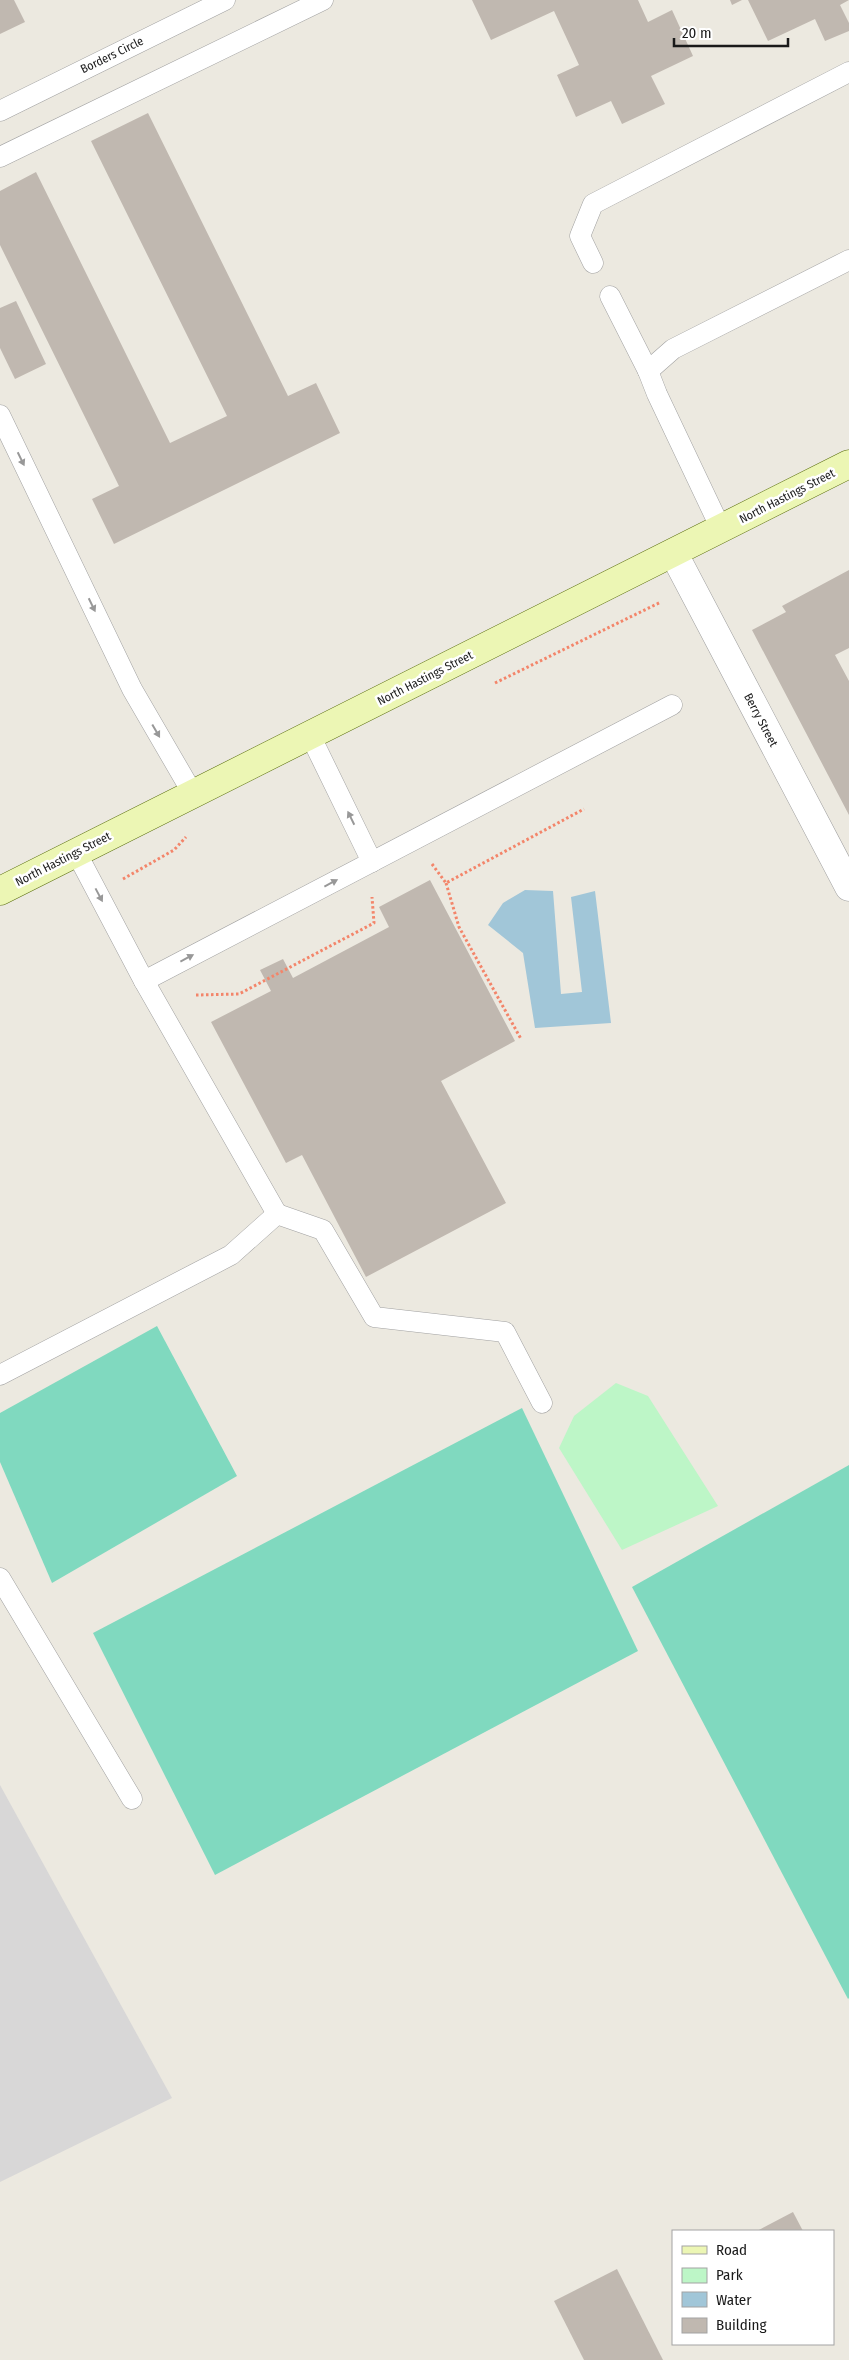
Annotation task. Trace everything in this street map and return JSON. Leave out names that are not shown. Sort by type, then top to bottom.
[{"type":"street","name":"North Hastings Street","points":[[0,891],[674,554],[849,464]]},
{"type":"street","name":"Berry Street","points":[[674,554],[849,887]]},
{"type":"lane","name":"Borders Circle","points":[[0,111],[225,0]]},
{"type":"lane","points":[[0,157],[323,0]]},
{"type":"lane","points":[[593,263],[580,236],[593,204],[849,72]]},
{"type":"lane","points":[[648,371],[673,349],[849,260]]},
{"type":"lane","points":[[610,296],[648,371],[721,530]]},
{"type":"lane","points":[[0,415],[132,689],[193,794]]},
{"type":"lane","points":[[144,981],[672,705]]},
{"type":"lane","points":[[310,736],[372,862]]},
{"type":"lane","points":[[76,852],[144,981],[277,1214],[323,1230],[374,1318],[505,1332],[542,1402]]},
{"type":"lane","points":[[0,1375],[231,1255],[277,1214]]},
{"type":"lane","points":[[0,1578],[132,1799]]},
{"type":"path","points":[[446,883],[584,809]]},
{"type":"path","points":[[424,867],[431,862],[446,883],[459,927],[522,1039]]},
{"type":"path","points":[[196,995],[240,994],[374,923],[372,896],[378,892]]},
{"type":"shaded area","points":[[0,1785],[172,2098],[0,2182]]},
{"type":"green space","points":[[157,1326],[237,1476],[52,1583],[0,1462],[0,1413]]},
{"type":"green space","points":[[616,1383],[648,1396],[718,1506],[622,1550],[559,1448],[574,1416]]},
{"type":"green space","points":[[522,1408],[638,1651],[215,1875],[93,1633]]},
{"type":"green space","points":[[849,1465],[849,1998],[848,1999],[632,1587]]},
{"type":"water","points":[[525,890],[553,891],[561,994],[582,992],[571,897],[595,891],[611,1023],[535,1028],[523,953],[488,925],[503,903]]},
{"type":"building","points":[[0,0],[14,0],[25,22],[0,34]]},
{"type":"building","points":[[472,0],[638,0],[648,22],[672,10],[693,56],[651,76],[665,104],[622,124],[611,101],[576,117],[557,75],[579,65],[554,11],[491,40]]},
{"type":"building","points":[[730,0],[742,0],[732,5]]},
{"type":"building","points":[[748,0],[849,0],[840,5],[849,23],[849,31],[825,41],[815,19],[768,41]]},
{"type":"building","points":[[148,113],[288,396],[316,383],[340,433],[114,544],[92,499],[119,486],[0,245],[0,191],[36,172],[170,443],[227,416],[91,141]]},
{"type":"building","points":[[16,301],[46,364],[15,379],[0,348],[0,308]]},
{"type":"building","points":[[849,570],[849,648],[835,655],[849,681],[849,815],[752,630],[786,612],[782,606]]},
{"type":"building","points":[[430,880],[515,1041],[441,1081],[506,1203],[366,1277],[302,1155],[286,1163],[211,1022],[271,991],[260,970],[283,959],[293,978],[389,927],[379,907]]},
{"type":"building","points":[[793,2212],[802,2230],[759,2230]]},
{"type":"building","points":[[617,2269],[663,2360],[584,2360],[554,2301]]}]
